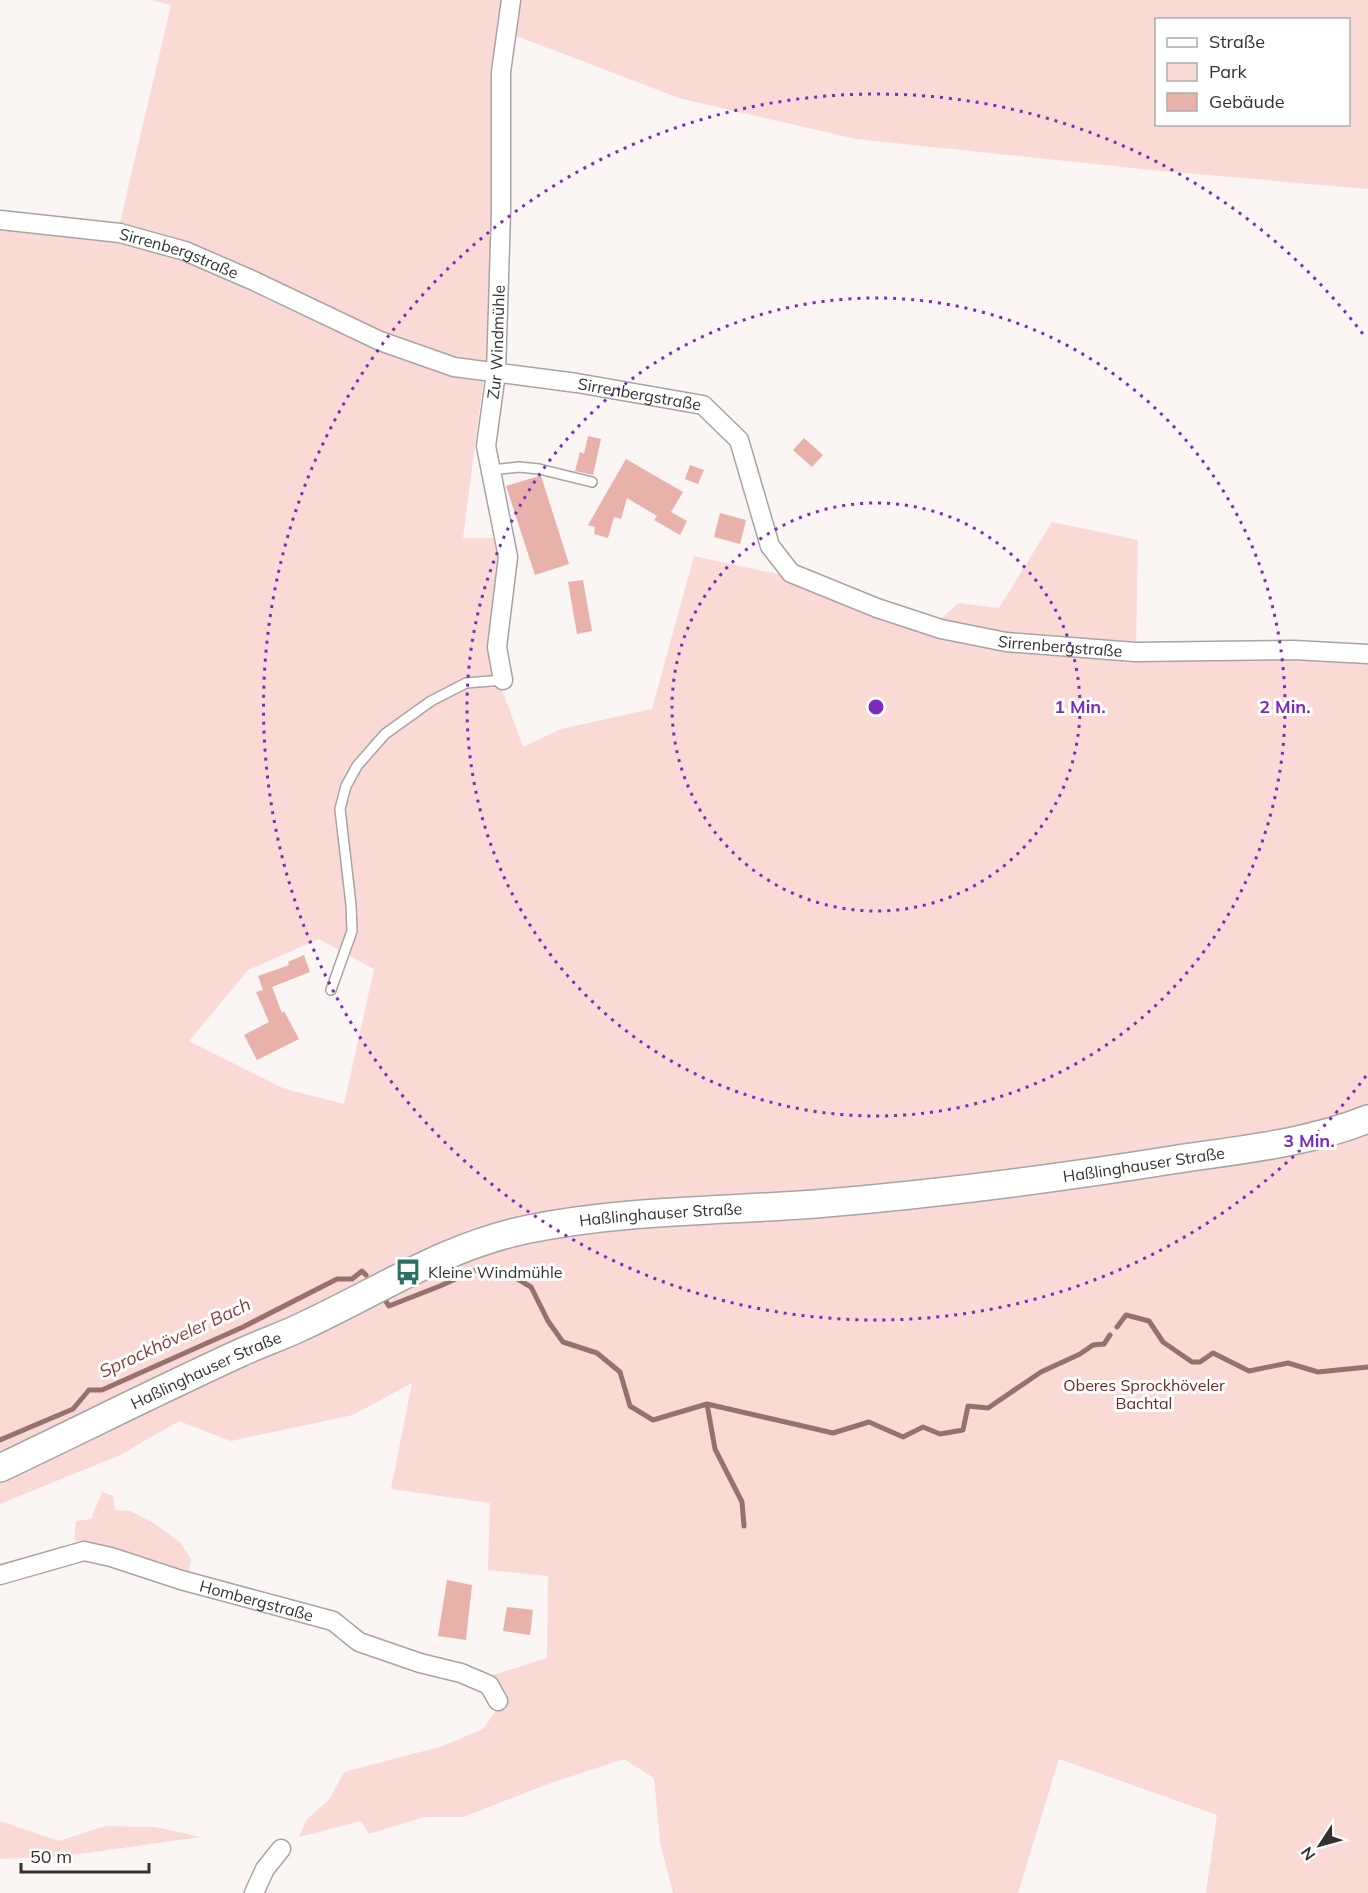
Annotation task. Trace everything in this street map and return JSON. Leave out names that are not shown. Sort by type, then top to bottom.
[{"type":"main road","name":"Haßlinghauser Straße","points":[[0,1468],[243,1352],[300,1328],[421,1266],[457,1250],[525,1230],[600,1217],[813,1204],[926,1194],[1037,1180],[1264,1146],[1352,1126],[1368,1119]]},
{"type":"street","name":"Zur Windmühle","points":[[503,681],[497,647],[508,557],[486,446],[496,373],[501,212],[501,72],[511,0]]},
{"type":"street","name":"Sirrenbergstraße","points":[[0,220],[120,233],[185,252],[252,280],[380,341],[454,368],[577,382],[703,405],[739,440],[770,546],[791,573],[877,608],[940,629],[1006,642],[1135,652],[1294,650],[1368,654]]},
{"type":"street","name":"Hombergstraße","points":[[0,1575],[84,1551],[111,1557],[181,1580],[333,1621],[359,1642],[420,1663],[461,1673],[489,1685],[498,1701]]},
{"type":"street","points":[[254,1893],[265,1869],[281,1849]]},
{"type":"lane","points":[[490,470],[519,467],[539,469],[592,482]]},
{"type":"lane","points":[[331,990],[352,931],[340,809],[346,786],[357,766],[385,734],[431,701],[466,683],[503,681]]},
{"type":"green space","name":"Oberes Sprockhöveler Bachtal","points":[[151,0],[1368,0],[1368,189],[1151,170],[856,139],[679,98],[506,32],[489,350],[463,538],[499,538],[504,556],[490,657],[523,747],[561,729],[652,709],[694,556],[791,577],[937,634],[1368,658],[1368,1893],[1206,1893],[1217,1815],[1059,1759],[1018,1893],[673,1893],[660,1842],[654,1778],[624,1759],[551,1783],[463,1817],[424,1817],[369,1834],[361,1821],[299,1837],[307,1819],[329,1800],[344,1772],[443,1746],[483,1729],[495,1712],[480,1687],[490,1676],[547,1658],[548,1576],[488,1570],[490,1503],[391,1489],[412,1383],[353,1415],[231,1441],[179,1421],[120,1455],[0,1504],[0,227],[116,239],[171,5]],"holes":[[[319,939],[374,969],[344,1104],[285,1089],[189,1041],[248,970]]]},
{"type":"green space","points":[[1052,522],[1138,540],[1136,647],[1006,638],[940,620],[958,603],[999,608]]},
{"type":"green space","points":[[102,1492],[113,1496],[115,1510],[130,1511],[152,1522],[180,1542],[191,1559],[189,1573],[82,1548],[74,1539],[76,1521],[91,1519]]},
{"type":"green space","points":[[0,1821],[59,1841],[105,1826],[155,1827],[201,1837],[65,1856],[0,1859]]},
{"type":"building","points":[[588,436],[601,439],[593,475],[575,471],[580,452],[584,454]]},
{"type":"building","points":[[804,438],[823,455],[812,467],[793,450]]},
{"type":"building","points":[[626,459],[683,492],[671,512],[687,521],[680,535],[654,520],[657,516],[627,498],[621,519],[614,517],[608,538],[594,534],[595,527],[588,525]]},
{"type":"building","points":[[690,465],[704,470],[698,484],[685,479]]},
{"type":"building","points":[[541,476],[569,564],[535,575],[506,486]]},
{"type":"building","points":[[720,513],[746,520],[740,544],[714,537]]},
{"type":"building","points":[[583,580],[592,631],[577,634],[568,582]]},
{"type":"building","points":[[304,955],[310,972],[272,987],[282,1013],[284,1011],[299,1039],[257,1060],[244,1035],[269,1022],[256,992],[263,990],[258,976],[289,965],[288,962]]},
{"type":"building","points":[[447,1580],[472,1585],[466,1640],[438,1636]]},
{"type":"building","points":[[507,1607],[533,1610],[530,1635],[503,1631]]},
{"type":"waterway","name":"Sprockhöveler Bach","points":[[385,1300],[389,1306],[480,1268],[509,1274],[531,1287],[548,1321],[563,1342],[597,1353],[620,1372],[630,1406],[653,1420],[707,1404],[833,1433],[869,1422],[903,1437],[923,1427],[940,1434],[963,1430],[968,1406],[988,1408],[1041,1372],[1080,1354],[1093,1345],[1104,1344],[1110,1335]]},
{"type":"waterway","name":"Sprockhöveler Bach","points":[[0,1440],[73,1409],[89,1390],[102,1390],[243,1327],[337,1279],[352,1279],[362,1271],[366,1275]]},
{"type":"waterway","name":"Sprockhöveler Bach","points":[[1117,1327],[1126,1315],[1149,1321],[1163,1342],[1192,1362],[1200,1362],[1213,1353],[1249,1371],[1288,1363],[1318,1372],[1368,1367]]},
{"type":"waterway","points":[[707,1404],[715,1449],[742,1502],[744,1526]]},
{"type":"place","name":"Kleine Windmühle","points":[[408,1272]]}]
